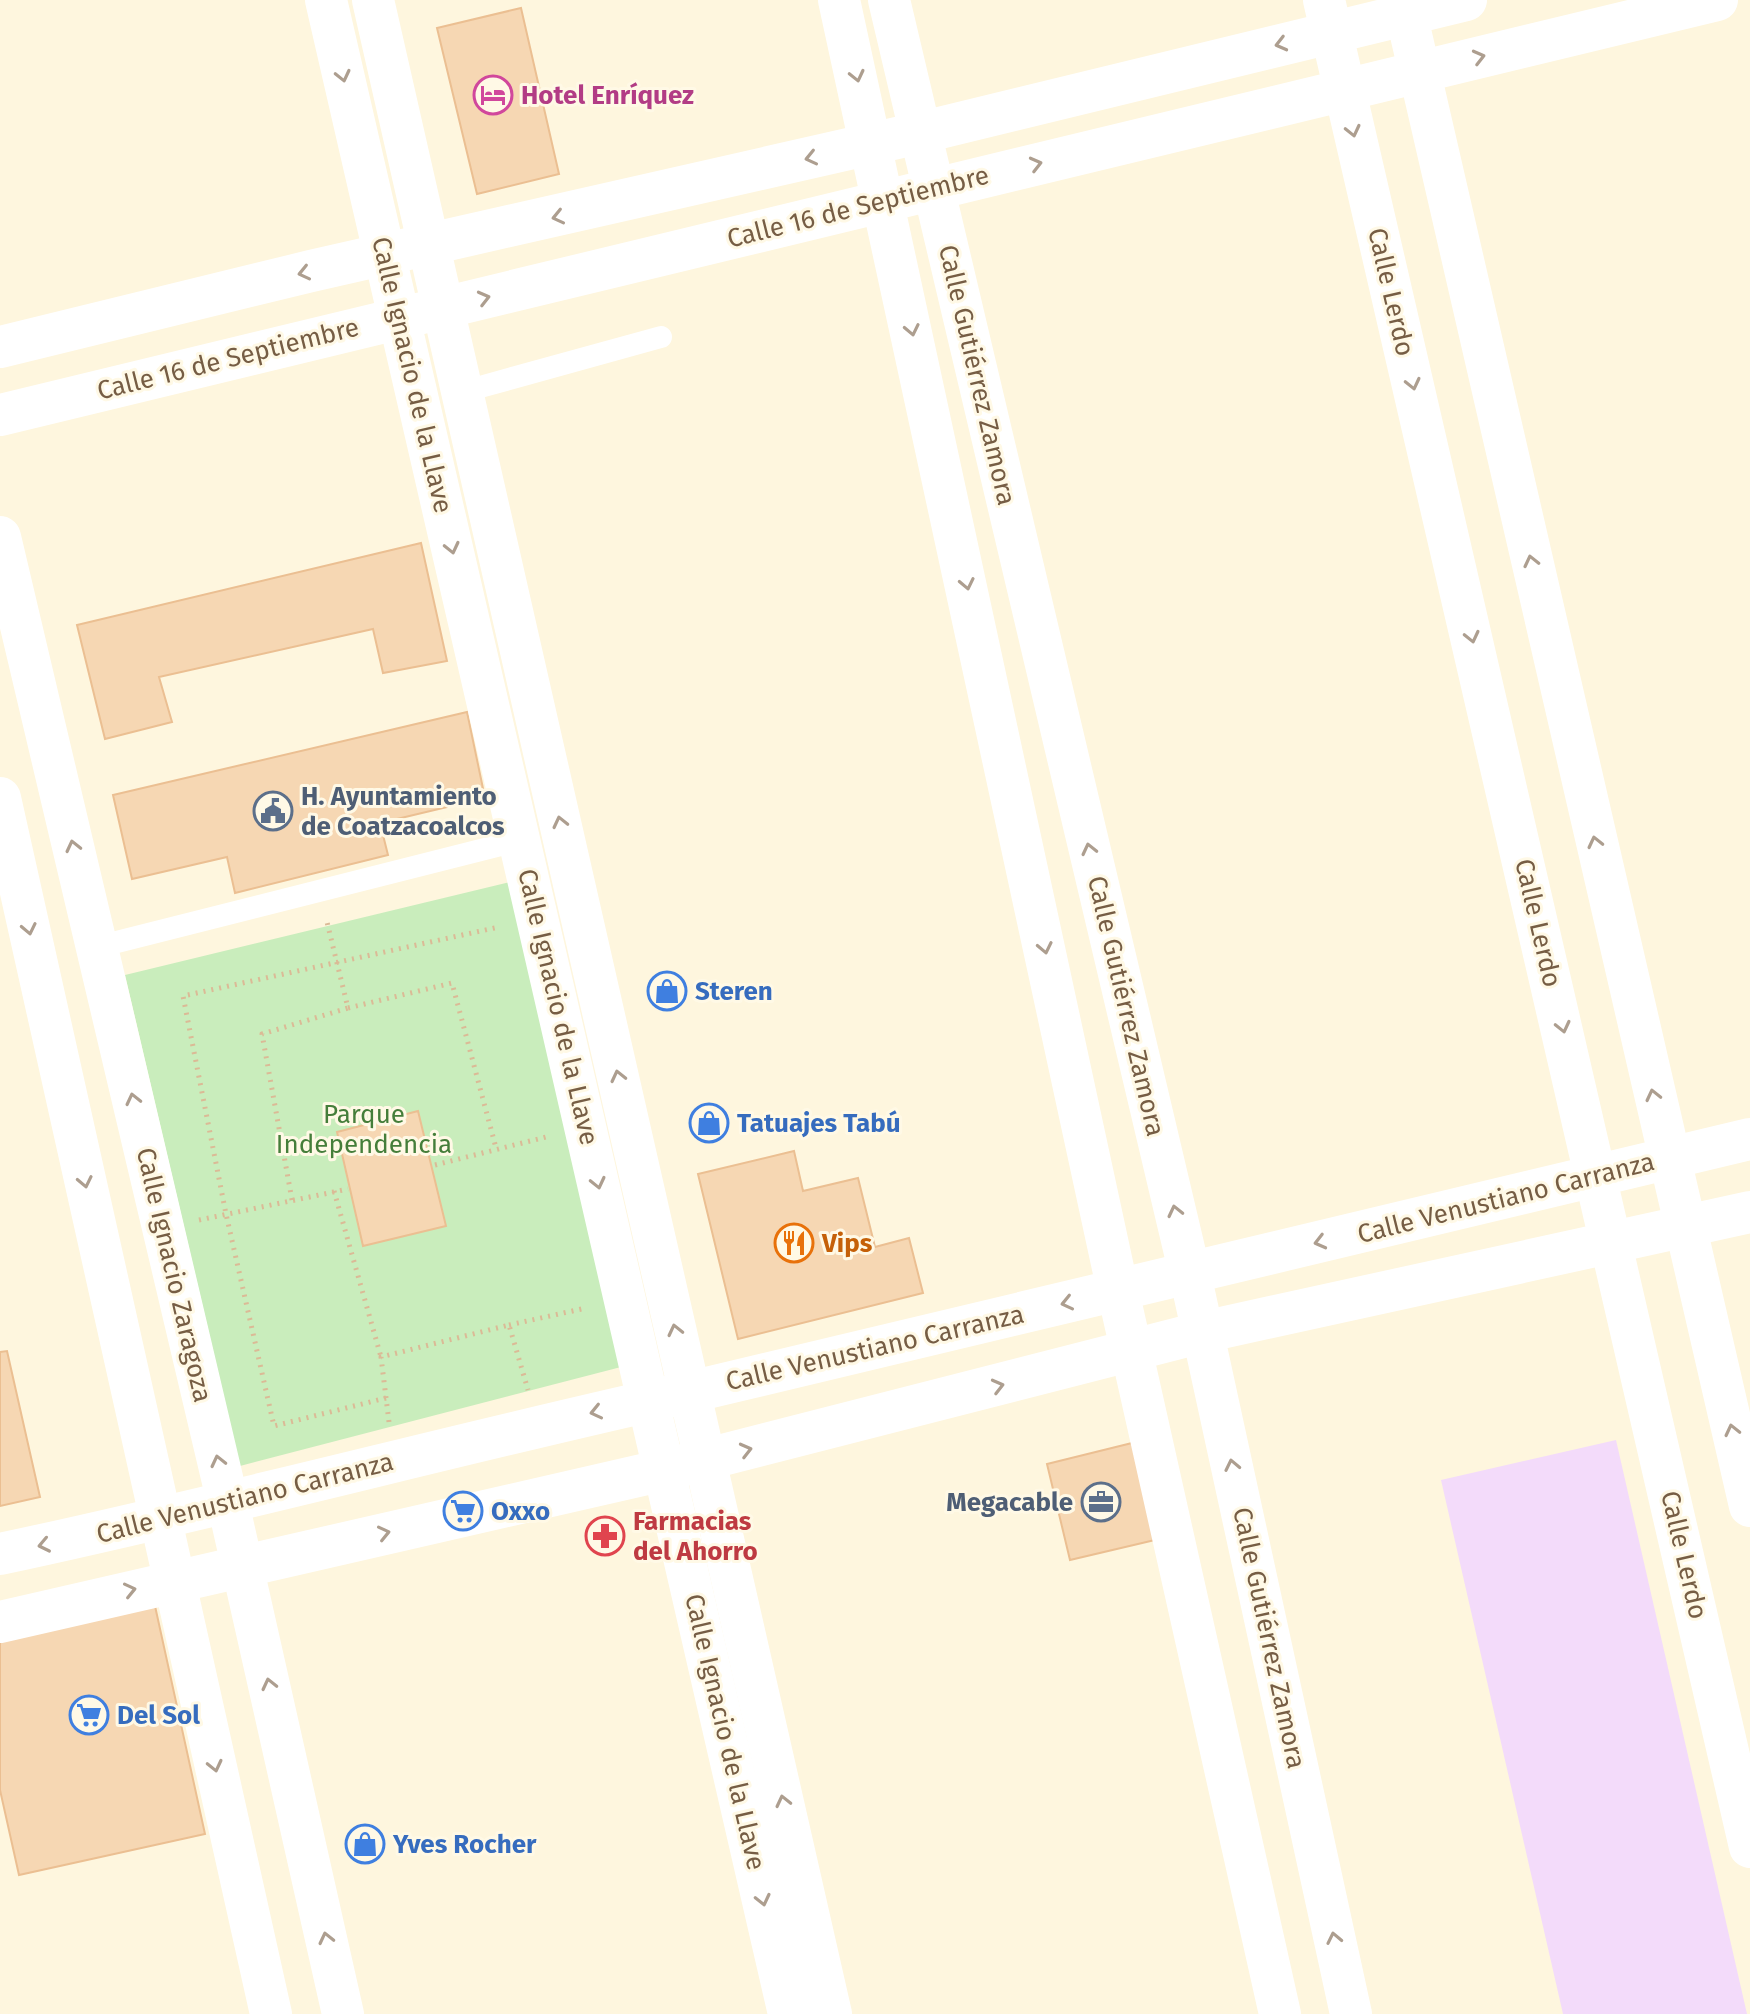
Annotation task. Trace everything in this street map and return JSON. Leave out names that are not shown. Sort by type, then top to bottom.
[{"type":"street","name":"Calle Ignacio de la Llave","points":[[326,0],[520,840],[559,1133],[649,1401],[789,2014]]},
{"type":"street","name":"Calle Ignacio de la Llave","points":[[373,0],[831,2014]]},
{"type":"street","name":"Calle Gutiérrez Zamora","points":[[839,0],[1118,1291],[1280,2014]]},
{"type":"street","name":"Calle Gutiérrez Zamora","points":[[889,0],[1190,1274],[1351,2014]]},
{"type":"street","points":[[0,347],[919,133],[1328,16],[1466,0]]},
{"type":"street","name":"Calle 16 de Septiembre","points":[[0,415],[1717,0]]},
{"type":"street","points":[[1404,7],[1667,1159],[1750,1506]]},
{"type":"street","name":"Calle Lerdo","points":[[1328,16],[1750,1847]]},
{"type":"street","name":"Calle Ignacio Zaragoza","points":[[0,537],[228,1503],[343,2014]]},
{"type":"street","points":[[0,798],[271,2014]]},
{"type":"street","name":"Calle Venustiano Carranza","points":[[0,1554],[159,1520],[538,1426],[1750,1139]]},
{"type":"street","points":[[0,1622],[242,1564],[664,1470],[1203,1332],[1750,1212]]},
{"type":"lane","points":[[462,392],[661,337]]},
{"type":"lane","points":[[97,947],[520,840]]},
{"type":"path","points":[[386,1398],[274,1426],[226,1214],[183,996],[508,925]]},
{"type":"path","points":[[329,927],[348,1008]]},
{"type":"path","points":[[292,1200],[262,1034],[348,1008],[452,983],[496,1148]]},
{"type":"path","points":[[435,1165],[559,1133]]},
{"type":"path","points":[[163,1228],[348,1189]]},
{"type":"path","points":[[334,1191],[381,1357],[395,1461]]},
{"type":"path","points":[[381,1357],[593,1306]]},
{"type":"path","points":[[509,1325],[538,1426]]},
{"type":"shaded area","points":[[1616,1440],[1747,2014],[1563,2014],[1441,1480]]},
{"type":"green space","name":"Parque Independencia","points":[[510,882],[621,1367],[240,1466],[125,975]]},
{"type":"building","points":[[521,8],[559,174],[477,194],[437,28]]},
{"type":"building","points":[[421,543],[447,661],[383,673],[373,629],[159,677],[172,722],[105,739],[77,625]]},
{"type":"building","name":"H. Ayuntamiento de Coatzacoalcos","points":[[467,712],[485,798],[380,823],[388,855],[235,893],[227,857],[132,879],[113,795]]},
{"type":"building","points":[[418,1111],[446,1226],[363,1246],[337,1132]]},
{"type":"building","name":"Vips","points":[[794,1151],[803,1191],[858,1178],[875,1247],[909,1238],[923,1293],[738,1339],[698,1174]]},
{"type":"building","points":[[7,1351],[40,1497],[0,1506],[0,1352]]},
{"type":"building","name":"Megacable","points":[[1132,1443],[1155,1540],[1070,1560],[1047,1464]]},
{"type":"building","name":"Del Sol","points":[[155,1606],[205,1834],[19,1875],[0,1790],[0,1640]]},
{"type":"place","name":"Hotel Enríquez","points":[[493,95]]},
{"type":"place","name":"H. Ayuntamiento de Coatzacoalcos","points":[[273,811]]},
{"type":"place","name":"Steren","points":[[667,991]]},
{"type":"place","name":"Tatuajes Tabú","points":[[709,1123]]},
{"type":"place","name":"Vips","points":[[794,1243]]},
{"type":"place","name":"Megacable","points":[[1101,1502]]},
{"type":"place","name":"Oxxo","points":[[463,1511]]},
{"type":"place","name":"Farmacias del Ahorro","points":[[605,1536]]},
{"type":"place","name":"Del Sol","points":[[89,1715]]},
{"type":"place","name":"Yves Rocher","points":[[365,1844]]}]
